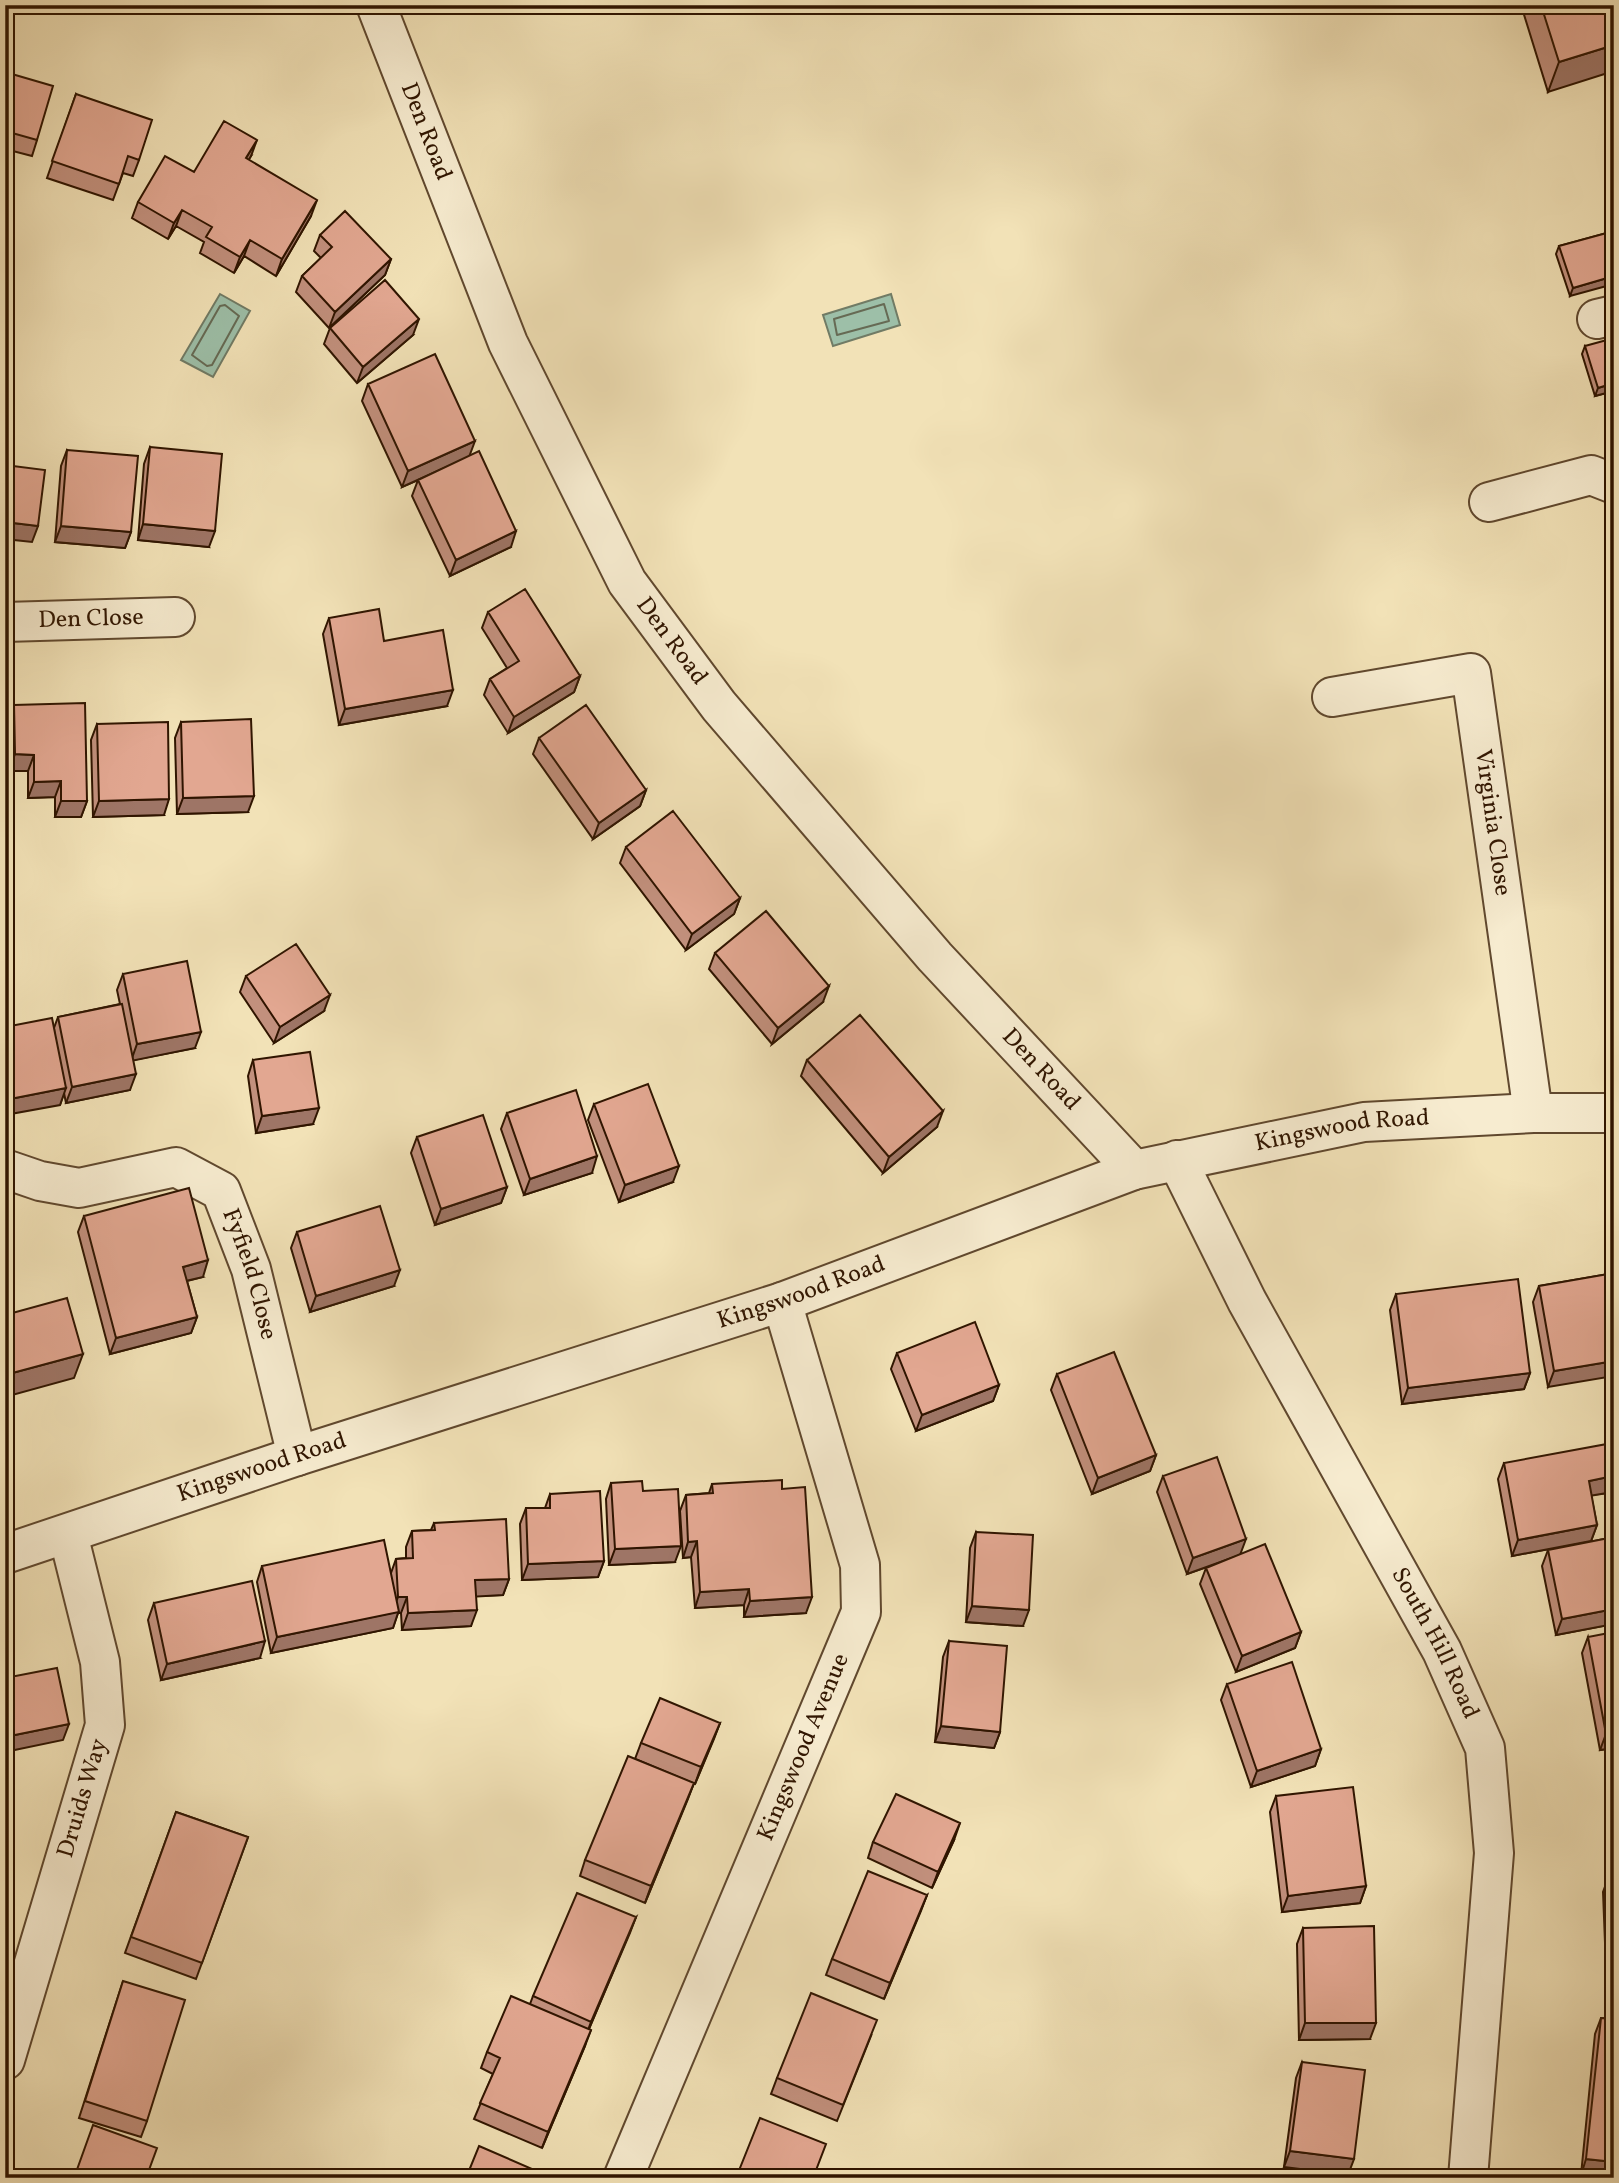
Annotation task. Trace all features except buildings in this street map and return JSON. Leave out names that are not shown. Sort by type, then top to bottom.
[{"type":"street","name":"Den Road","points":[[376,5],[508,343],[627,582],[719,706],[934,957],[1134,1170]]},
{"type":"street","points":[[1489,502],[1591,475],[1614,484]]},
{"type":"street","name":"Den Close","points":[[5,622],[175,617]]},
{"type":"street","name":"Virginia Close","points":[[1332,697],[1471,673],[1533,1113]]},
{"type":"street","name":"Kingswood Road","points":[[5,1554],[297,1456],[782,1302],[1134,1170],[1364,1122],[1533,1113],[1614,1113]]},
{"type":"street","name":"South Hill Road","points":[[1177,1160],[1247,1301],[1442,1651],[1485,1748],[1494,1853],[1468,2178]]},
{"type":"street","name":"Fyfield Close","points":[[5,1169],[40,1181],[79,1188],[176,1167],[221,1191],[251,1269],[297,1456]]},
{"type":"street","name":"Kingswood Avenue","points":[[623,2178],[862,1612],[860,1565],[782,1302]]},
{"type":"street","name":"Druids Way","points":[[5,2060],[105,1725],[100,1662],[68,1534]]},
{"type":"water","points":[[220,294],[250,311],[213,377],[181,360]]},
{"type":"water","points":[[891,294],[900,325],[833,346],[823,315]]}]
